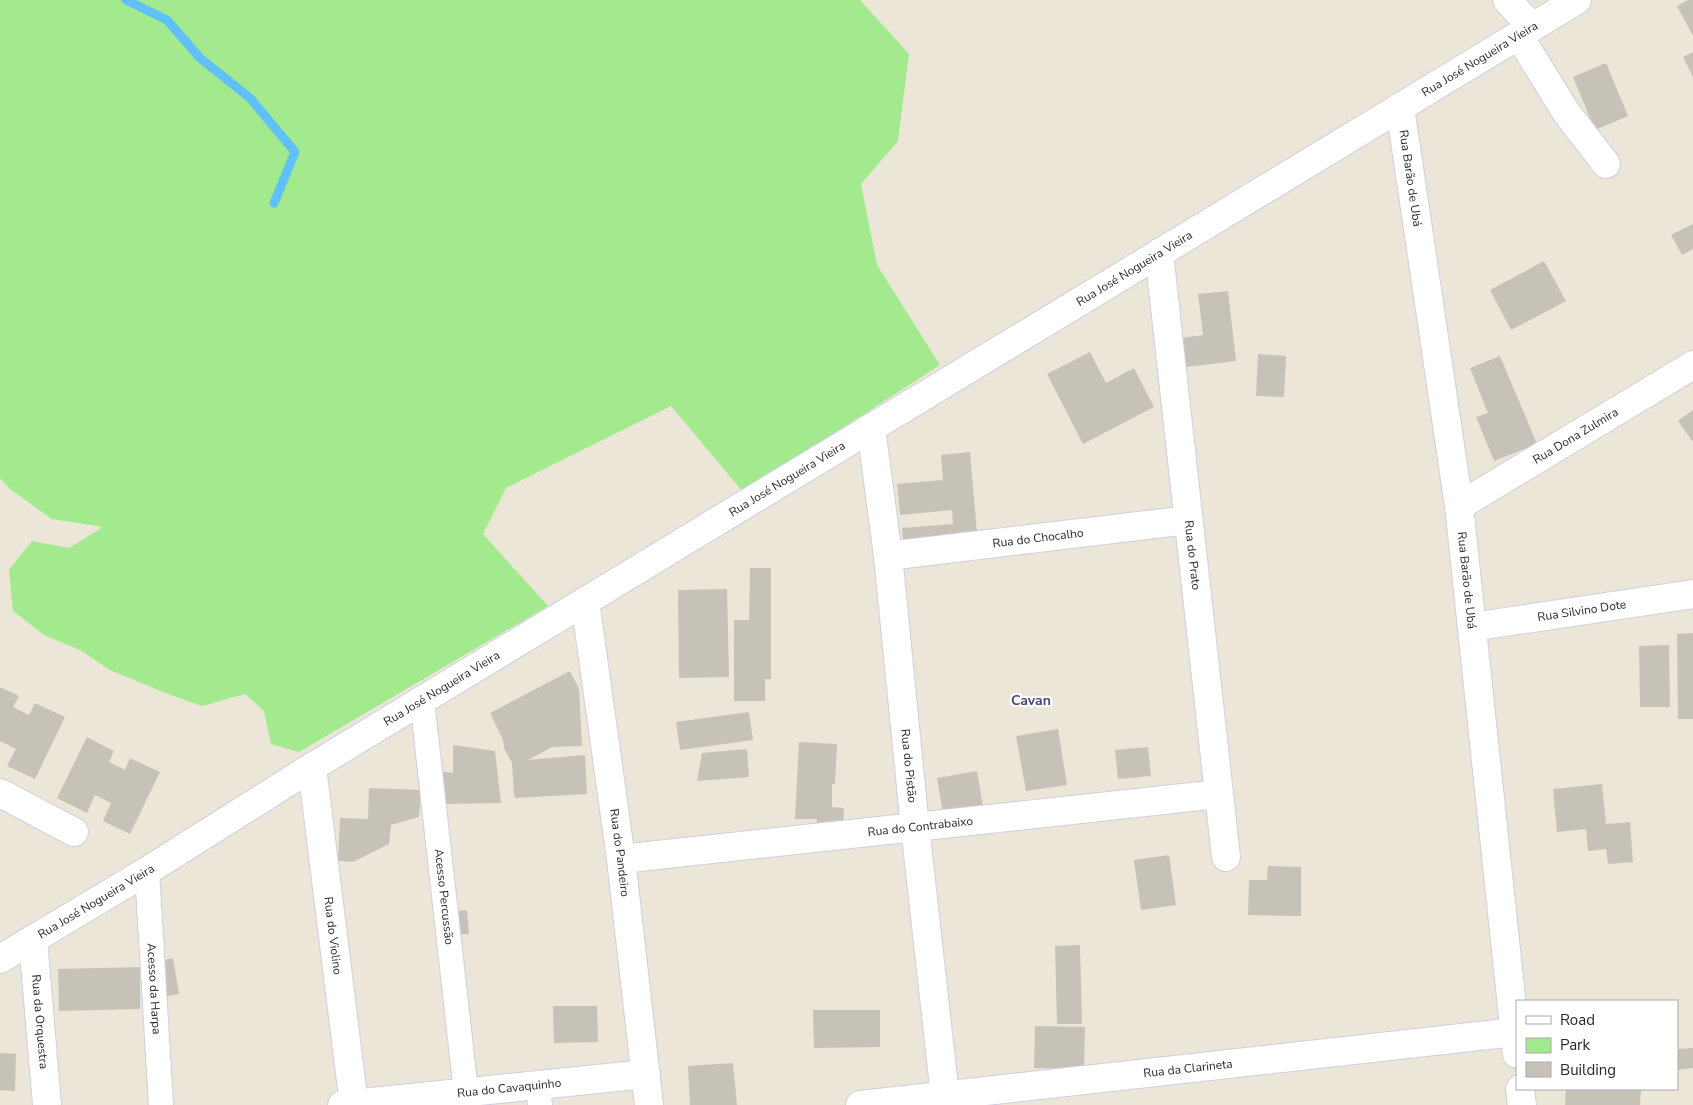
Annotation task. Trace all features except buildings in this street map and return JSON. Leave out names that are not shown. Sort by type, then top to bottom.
[{"type":"street","points":[[1507,0],[1526,31],[1566,112],[1606,164]]},
{"type":"street","name":"Rua José Nogueira Vieira","points":[[0,959],[147,871],[312,766],[1577,0]]},
{"type":"street","name":"Rua Barão de Ubá","points":[[1400,106],[1459,506],[1516,1043]]},
{"type":"street","name":"Rua do Prato","points":[[1159,253],[1226,857]]},
{"type":"street","name":"Rua Dona Zulmira","points":[[1459,506],[1693,365]]},
{"type":"street","name":"Rua do Pistão","points":[[871,428],[888,556],[915,827],[946,1100]]},
{"type":"street","name":"Rua do Chocalho","points":[[888,556],[1188,520]]},
{"type":"street","name":"Rua Silvino Dote","points":[[1472,627],[1693,594]]},
{"type":"street","name":"Rua do Pandeiro","points":[[585,600],[621,859],[649,1105]]},
{"type":"street","name":"Acesso Percussão","points":[[422,700],[466,1092]]},
{"type":"street","name":"Rua do Violino","points":[[312,766],[350,1105]]},
{"type":"street","points":[[0,794],[74,832]]},
{"type":"street","name":"Rua do Contrabaixo","points":[[621,859],[1219,794]]},
{"type":"street","name":"Acesso da Harpa","points":[[147,871],[161,1105]]},
{"type":"street","name":"Rua da Orquestra","points":[[32,940],[47,1105]]},
{"type":"street","name":"Rua da Clarineta","points":[[860,1105],[946,1100],[1516,1043]]},
{"type":"street","name":"Rua do Cavaquinho","points":[[350,1105],[466,1092],[539,1095],[646,1074]]},
{"type":"street","points":[[1520,1090],[1522,1105]]},
{"type":"green space","points":[[0,0],[860,0],[909,54],[898,141],[861,184],[877,265],[940,365],[743,492],[671,406],[506,488],[483,534],[548,606],[299,752],[271,744],[264,711],[245,694],[202,706],[110,670],[80,650],[44,635],[13,611],[9,570],[32,541],[69,548],[103,527],[52,519],[10,489],[0,478]]},
{"type":"waterway","points":[[126,0],[167,20],[200,58],[250,98],[295,152],[274,203]]},
{"type":"district","name":"Cavan","points":[[1031,700]]}]
